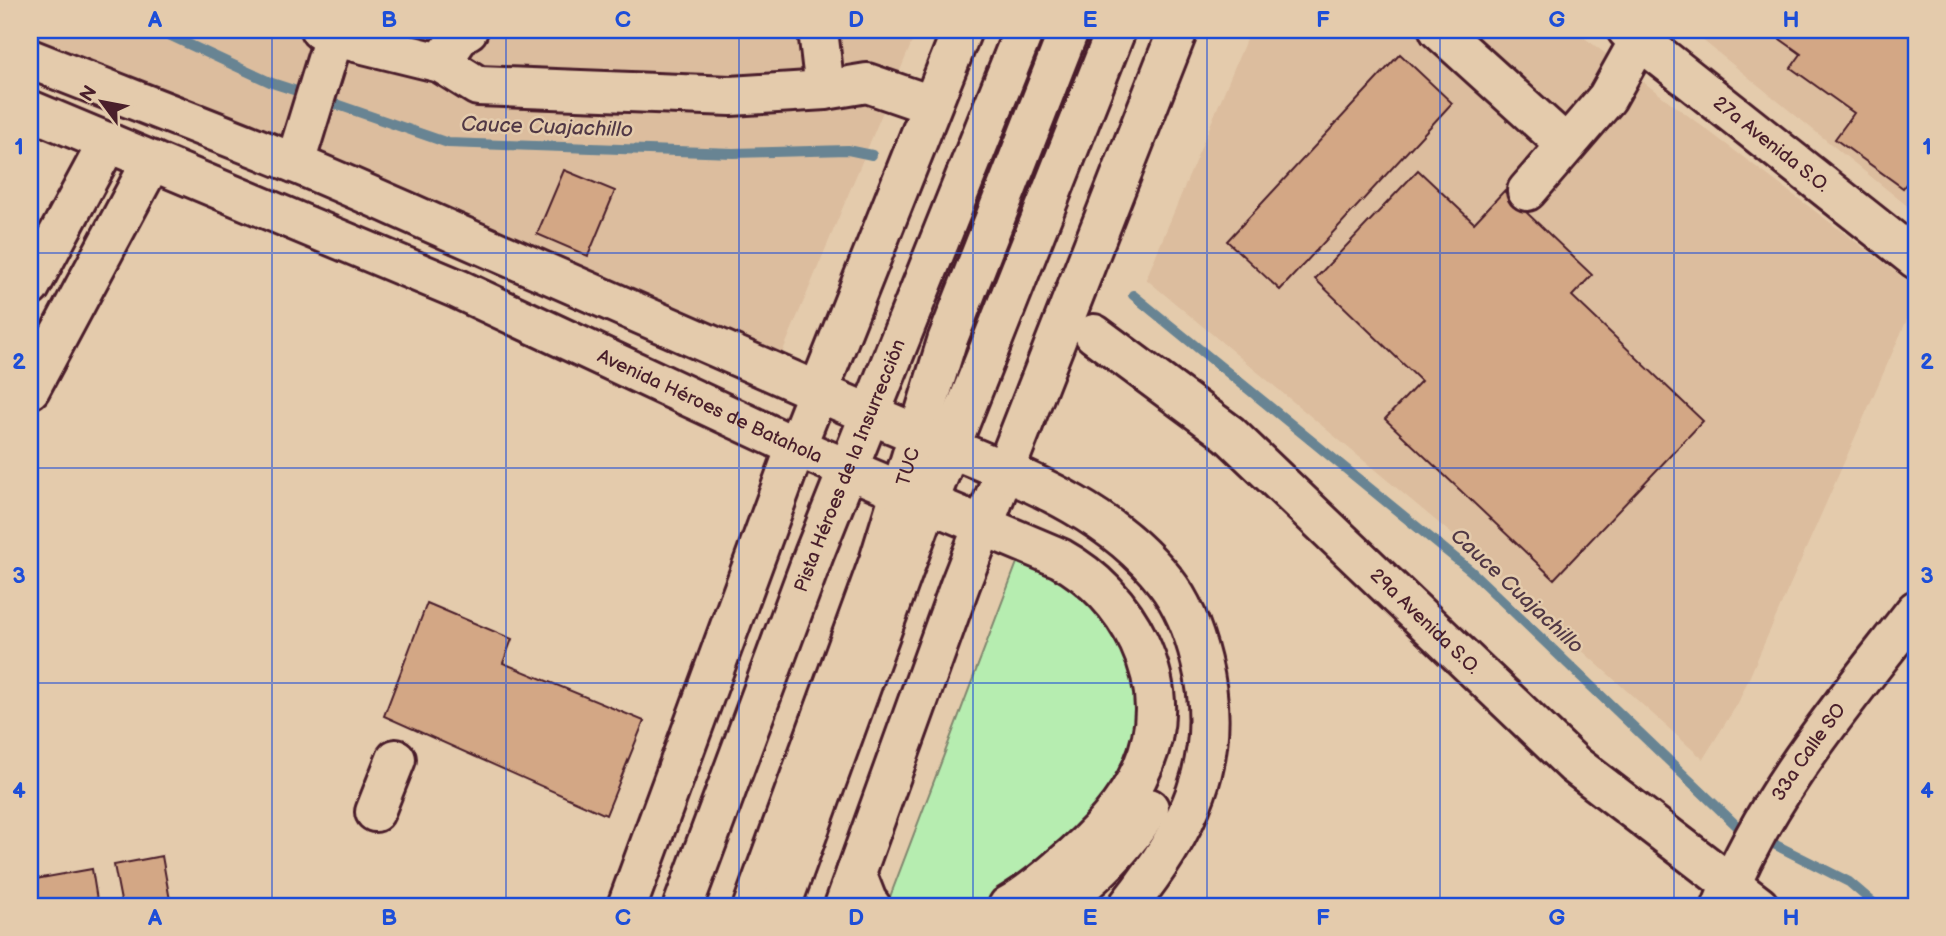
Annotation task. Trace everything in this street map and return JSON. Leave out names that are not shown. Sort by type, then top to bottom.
[{"type":"main road","points":[[441,63],[461,34],[468,30]]},
{"type":"main road","points":[[818,30],[825,90]]},
{"type":"main road","points":[[627,906],[796,447],[806,387],[932,105],[962,30]]},
{"type":"main road","name":"Pista Héroes de la Insurrección","points":[[781,906],[899,460],[1024,30]]},
{"type":"main road","name":"TUC","points":[[752,906],[879,561],[899,460],[933,318],[1046,30]]},
{"type":"main road","name":"TUC","points":[[730,906],[857,558],[947,341],[1069,30]]},
{"type":"main road","name":"Pista Héroes de la Insurrección","points":[[683,906],[728,780],[899,460],[1116,30]]},
{"type":"main road","points":[[857,895],[993,500],[1178,30]]},
{"type":"main road","points":[[1439,30],[1566,145]]},
{"type":"main road","points":[[1527,191],[1607,98],[1634,34]]},
{"type":"main road","name":"27a Avenida S.O.","points":[[1634,34],[1916,259]]},
{"type":"main road","points":[[278,213],[312,112],[330,39],[441,63],[478,86],[732,96],[825,90],[867,83],[932,105]]},
{"type":"main road","name":"Avenida Héroes de Batahola","points":[[30,59],[295,163],[806,387],[899,460],[993,500],[1113,599],[1130,624],[1143,651],[1156,706],[1154,730],[1143,766],[1112,819],[1077,853],[1010,906]]},
{"type":"main road","name":"Avenida Héroes de Batahola","points":[[30,110],[458,289],[796,447],[899,460],[993,500],[1064,498],[1090,514],[1146,558],[1167,583],[1185,613],[1197,646],[1205,674],[1209,710],[1207,751],[1191,809],[1169,850],[1128,906]]},
{"type":"main road","points":[[30,288],[108,142]]},
{"type":"main road","points":[[30,388],[152,161]]},
{"type":"main road","name":"29a Avenida S.O.","points":[[1094,334],[1228,434],[1575,765],[1738,891]]},
{"type":"main road","points":[[993,500],[1070,537],[1115,568],[1156,621],[1172,660],[1178,686],[1179,717],[1176,738],[1164,783],[1140,824],[1113,857],[1057,906]]},
{"type":"main road","name":"33a Calle SO","points":[[1738,891],[1765,816],[1804,755],[1916,610]]},
{"type":"main road","points":[[375,812],[396,759]]},
{"type":"shaded area","points":[[30,30],[917,30],[782,353],[30,39]]},
{"type":"shaded area","points":[[1250,30],[1574,30],[1916,287],[1916,299],[1738,703],[1703,759],[1453,535],[1146,279]]},
{"type":"shaded area","points":[[1690,30],[1916,30],[1916,213]]},
{"type":"green space","points":[[1018,560],[1069,580],[1110,622],[1139,692],[1136,736],[1099,809],[1063,846],[993,898],[979,906],[895,906],[888,902]]},
{"type":"building","points":[[1787,30],[1916,30],[1916,170],[1903,188],[1835,139],[1854,113],[1791,68],[1801,54],[1780,39]]},
{"type":"building","points":[[1400,54],[1452,103],[1280,290],[1227,241]]},
{"type":"building","points":[[564,170],[615,191],[588,256],[537,234]]},
{"type":"building","points":[[1418,170],[1474,223],[1504,191],[1592,275],[1572,296],[1703,421],[1554,579],[1385,419],[1421,381],[1315,279]]},
{"type":"building","points":[[427,603],[512,639],[503,663],[644,721],[606,815],[384,716]]},
{"type":"building","points":[[162,856],[170,900],[122,906],[114,865]]},
{"type":"building","points":[[92,869],[98,906],[30,906],[30,880]]},
{"type":"waterway","name":"Cauce Cuajachillo","points":[[158,30],[272,83],[309,95]]},
{"type":"waterway","name":"Cauce Cuajachillo","points":[[324,100],[448,143],[733,153],[848,150],[872,155]]},
{"type":"waterway","name":"Cauce Cuajachillo","points":[[1133,295],[1471,571],[1737,826],[1750,832]]},
{"type":"waterway","name":"Cauce Cuajachillo","points":[[1764,839],[1849,882],[1877,906]]}]
